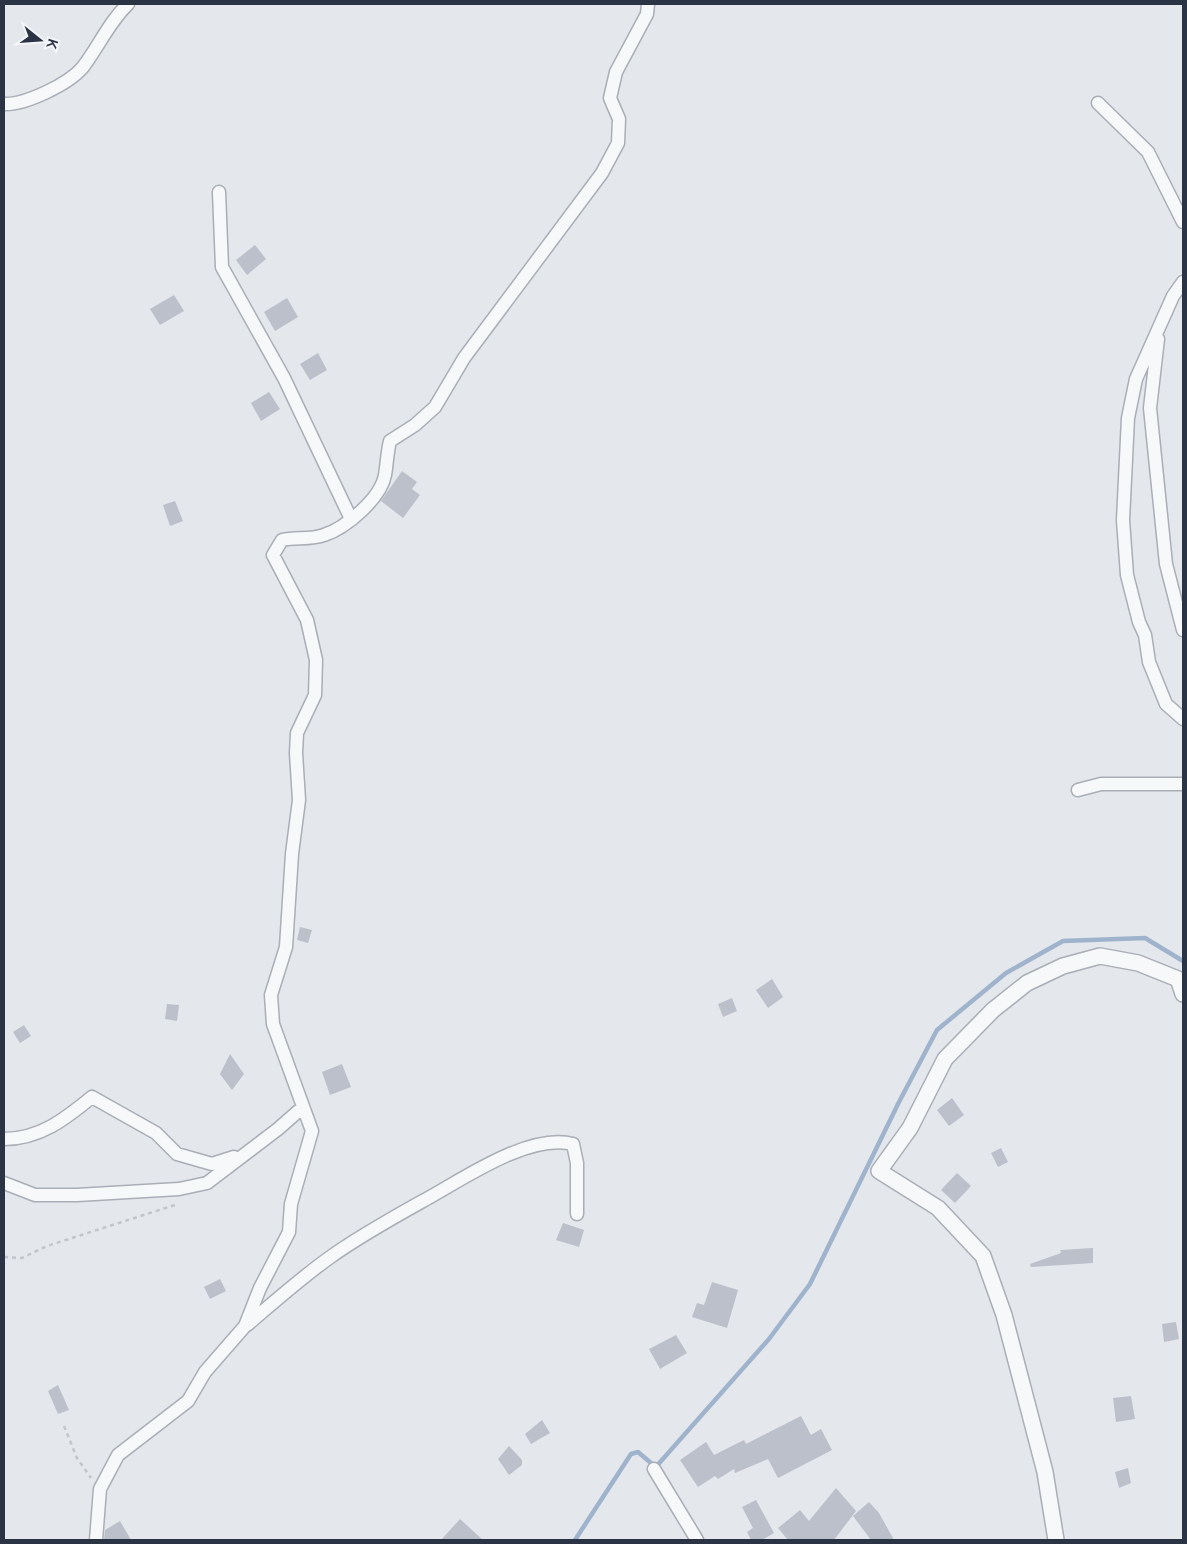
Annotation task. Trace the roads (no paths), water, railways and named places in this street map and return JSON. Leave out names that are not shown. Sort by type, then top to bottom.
[{"type":"street","points":[[4,104],[17,105],[46,93],[81,69],[119,12],[128,4]]},
{"type":"street","points":[[245,1326],[260,1288],[289,1232],[291,1204],[312,1130],[273,1024],[271,995],[286,948],[292,854],[300,800],[296,753],[297,733],[315,695],[316,660],[307,620],[273,555],[282,540],[295,537],[323,536],[351,519],[372,502],[385,477],[385,461],[390,442],[415,425],[435,406],[464,358],[602,173],[618,143],[618,119],[610,98],[616,72],[647,14],[648,4]]},
{"type":"street","points":[[1098,103],[1148,152],[1183,222]]},
{"type":"street","points":[[218,192],[222,266],[284,378],[351,519]]},
{"type":"street","points":[[1183,282],[1173,296],[1136,379],[1128,418],[1123,520],[1127,576],[1139,622],[1145,635],[1149,662],[1166,704],[1183,718]]},
{"type":"street","points":[[1159,328],[1150,408],[1166,564],[1183,630]]},
{"type":"street","points":[[1078,790],[1100,784],[1183,784]]},
{"type":"street","points":[[1056,1540],[1045,1472],[1004,1315],[983,1256],[938,1208],[879,1172],[910,1128],[944,1059],[993,1010],[1027,983],[1063,966],[1100,956],[1138,963],[1178,978],[1183,994]]},
{"type":"street","points":[[4,1139],[40,1133],[64,1120],[92,1097],[156,1133],[177,1154],[212,1164],[242,1155]]},
{"type":"street","points":[[4,1183],[35,1194],[77,1195],[179,1190],[207,1183],[278,1129],[303,1107]]},
{"type":"street","points":[[96,1540],[100,1489],[118,1456],[188,1401],[205,1372],[245,1326],[328,1258],[377,1226],[479,1168],[532,1146],[564,1142],[573,1144],[577,1163],[577,1214]]},
{"type":"street","points":[[654,1469],[697,1540]]},
{"type":"waterway","points":[[575,1540],[631,1454],[638,1452],[651,1463],[654,1469],[769,1339],[810,1284],[899,1102],[937,1030],[1006,973],[1063,941],[1145,938],[1183,961]]}]
